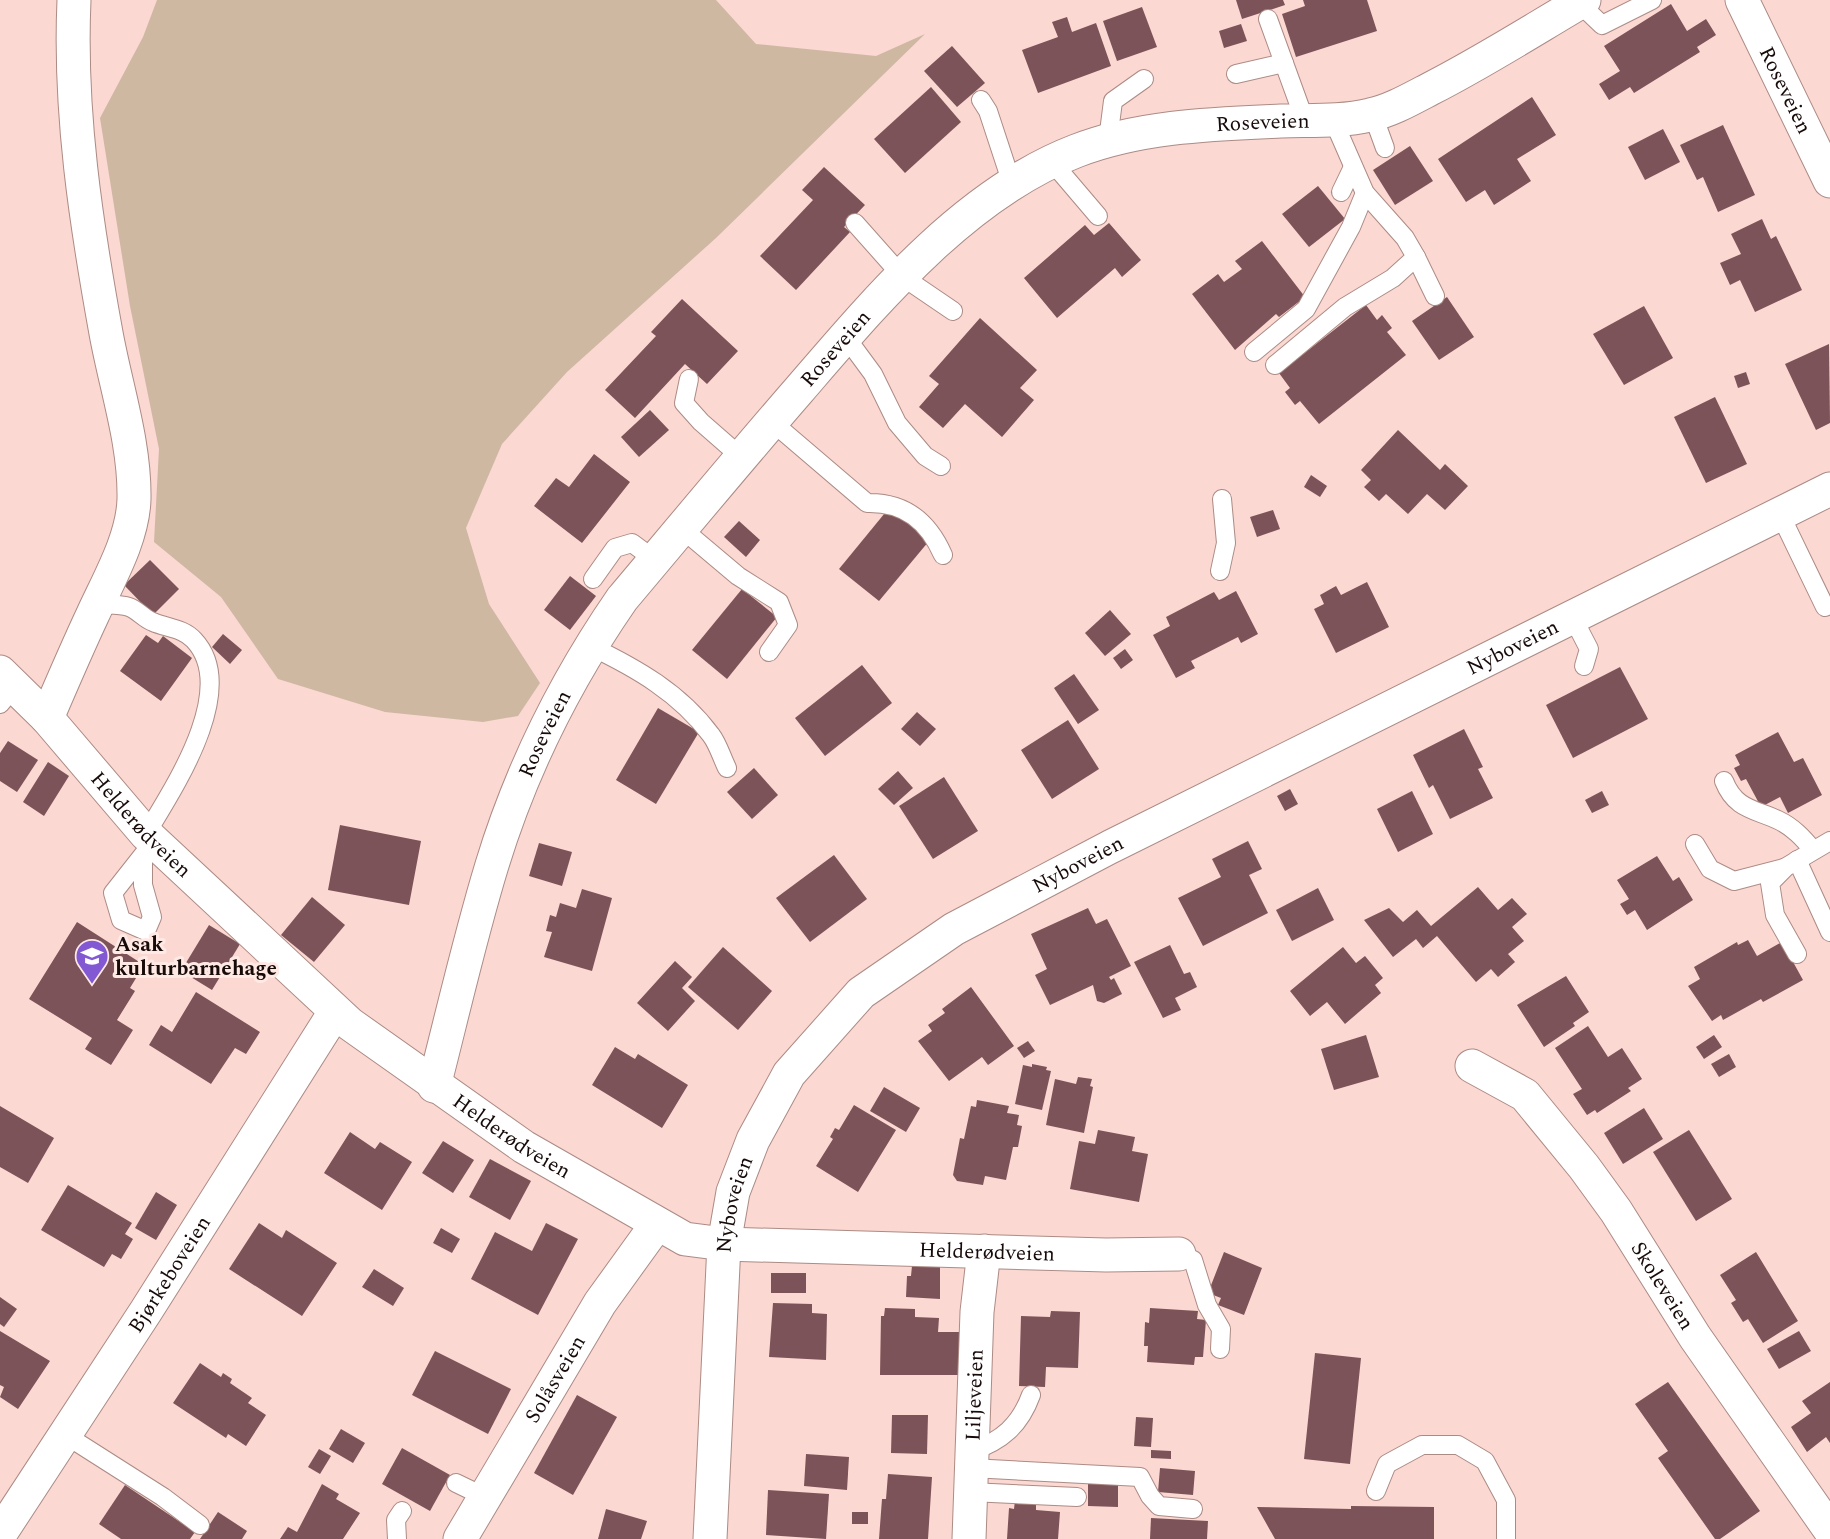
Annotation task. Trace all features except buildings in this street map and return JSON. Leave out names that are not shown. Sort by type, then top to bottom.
[{"type":"street","points":[[47,717],[126,534],[134,500],[126,426],[107,334],[82,189],[72,56],[74,0]]},
{"type":"street","name":"Roseveien","points":[[1742,0],[1830,181]]},
{"type":"street","name":"Roseveien","points":[[434,1086],[493,863],[523,780],[568,684],[590,646],[622,599],[771,421],[845,336],[949,231],[1012,184],[1052,162],[1108,140],[1144,132],[1221,123],[1320,121],[1372,115],[1481,63],[1582,2]]},
{"type":"street","name":"Nyboveien","points":[[710,1539],[724,1244],[733,1192],[770,1105],[809,1049],[861,993],[954,929],[1110,847],[1830,489]]},
{"type":"street","name":"Helderødveien","points":[[5,687],[47,717],[148,844],[335,1012],[434,1086],[525,1147],[685,1239],[724,1244],[1143,1256],[1179,1254]]},
{"type":"street","name":"Bjørkeboveien","points":[[0,1534],[146,1311],[335,1012]]},
{"type":"street","name":"Skoleveien","points":[[1472,1066],[1525,1095],[1584,1167],[1616,1210],[1695,1337],[1830,1530]]},
{"type":"street","name":"Solåsveien","points":[[460,1539],[470,1490],[657,1224]]},
{"type":"street","name":"Liljeveien","points":[[969,1539],[977,1312],[984,1251]]},
{"type":"lane","points":[[1582,2],[1602,25],[1652,0]]},
{"type":"lane","points":[[1268,19],[1284,63],[1320,121],[1353,167],[1365,193],[1406,238],[1435,296]]},
{"type":"lane","points":[[1236,74],[1284,63]]},
{"type":"lane","points":[[1108,140],[1113,101],[1144,79]]},
{"type":"lane","points":[[981,100],[988,111],[1012,184]]},
{"type":"lane","points":[[1372,115],[1385,148]]},
{"type":"lane","points":[[1052,162],[1098,216]]},
{"type":"lane","points":[[1341,192],[1353,167]]},
{"type":"lane","points":[[1254,352],[1306,309],[1351,227],[1365,193]]},
{"type":"lane","points":[[855,223],[903,276],[952,311]]},
{"type":"lane","points":[[1275,365],[1345,307],[1394,278],[1416,257]]},
{"type":"lane","points":[[845,336],[873,374],[897,423],[926,456],[941,466]]},
{"type":"lane","points":[[689,379],[684,403],[701,422],[741,457]]},
{"type":"lane","points":[[771,421],[867,503],[885,503],[902,507],[935,537],[943,555]]},
{"type":"lane","points":[[1220,571],[1226,543],[1222,498]]},
{"type":"lane","points":[[1780,514],[1825,607]]},
{"type":"lane","points":[[681,528],[738,576],[779,602],[788,625],[769,652]]},
{"type":"lane","points":[[593,579],[615,548],[632,543],[655,560]]},
{"type":"lane","points":[[97,604],[131,607],[153,622],[176,628],[195,640],[207,665],[212,688],[204,720],[148,844]]},
{"type":"lane","points":[[1573,618],[1589,649],[1584,666]]},
{"type":"lane","points":[[590,646],[640,670],[677,698],[712,736],[726,768]]},
{"type":"lane","points":[[1724,781],[1729,794],[1751,812],[1778,820],[1797,832],[1813,850]]},
{"type":"lane","points":[[1797,954],[1775,915],[1770,883],[1791,864],[1830,841]]},
{"type":"lane","points":[[1695,844],[1710,869],[1734,881],[1791,864]]},
{"type":"lane","points":[[1791,864],[1830,932]]},
{"type":"lane","points":[[1179,1254],[1193,1260],[1206,1305],[1221,1329],[1220,1349]]},
{"type":"lane","points":[[971,1470],[993,1444],[1010,1431],[1024,1415],[1031,1395]]},
{"type":"lane","points":[[64,1434],[163,1497],[200,1525]]},
{"type":"lane","points":[[1376,1491],[1387,1464],[1422,1444],[1458,1444],[1485,1461],[1506,1500],[1506,1539]]},
{"type":"lane","points":[[971,1470],[1077,1497]]},
{"type":"lane","points":[[971,1470],[1140,1477],[1150,1496],[1160,1506],[1193,1509]]},
{"type":"lane","points":[[397,1539],[396,1520],[402,1511]]},
{"type":"shaded area","points":[[157,0],[716,0],[756,44],[876,56],[925,34],[716,238],[567,372],[502,444],[466,528],[489,604],[540,683],[518,716],[483,722],[385,712],[278,679],[221,597],[154,542],[159,449],[130,306],[100,118],[143,37]]},
{"type":"place","name":"Asak kulturbarnehage","points":[[92,985]]}]
